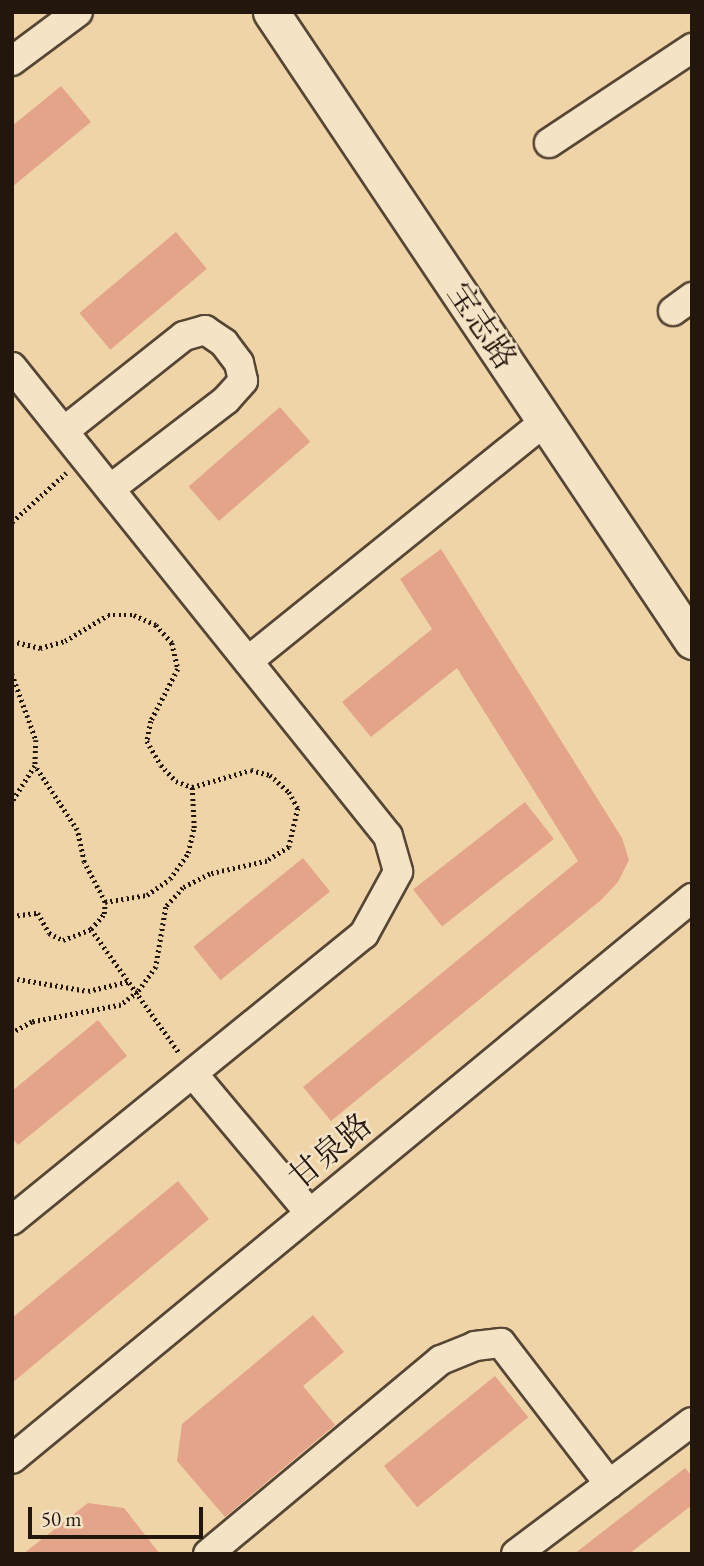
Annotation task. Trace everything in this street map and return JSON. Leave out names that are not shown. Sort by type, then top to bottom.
[{"type":"street","points":[[12,61],[78,12]]},
{"type":"street","name":"宝志路","points":[[271,12],[692,641]]},
{"type":"street","points":[[549,143],[692,48]]},
{"type":"street","points":[[64,431],[184,336],[205,330],[224,342],[239,363],[243,380],[226,400],[110,489]]},
{"type":"street","points":[[12,367],[388,836],[398,872],[364,934],[194,1075],[15,1214]]},
{"type":"street","points":[[248,661],[545,421]]},
{"type":"street","name":"甘泉路","points":[[12,1459],[692,898]]},
{"type":"street","points":[[194,1075],[310,1213]]},
{"type":"street","points":[[208,1554],[441,1360],[475,1346],[501,1343],[609,1484]]},
{"type":"street","points":[[516,1554],[609,1484],[689,1429]]},
{"type":"path","points":[[12,522],[35,497],[86,458]]},
{"type":"path","points":[[12,641],[40,648],[65,642],[108,615],[134,615],[156,625],[172,643],[178,669],[152,721],[147,741],[176,781],[192,787],[251,770],[270,775],[289,792],[298,808],[297,825],[289,847],[267,861],[210,874],[183,888],[166,907],[156,967],[138,992],[121,1004],[32,1022],[12,1033]]},
{"type":"path","points":[[12,674],[30,716],[36,766],[77,830],[84,862],[105,902],[104,914],[91,929],[63,940],[49,933],[38,913],[12,916]]},
{"type":"path","points":[[12,802],[36,766]]},
{"type":"path","points":[[105,902],[147,895],[170,879],[188,853],[194,828],[192,787]]},
{"type":"path","points":[[91,929],[194,1075]]},
{"type":"path","points":[[12,978],[88,991],[113,989],[130,981]]},
{"type":"building","points":[[61,86],[91,122],[12,187],[12,126]]},
{"type":"building","points":[[176,232],[207,269],[110,350],[79,313]]},
{"type":"building","points":[[280,407],[310,442],[219,521],[189,486]]},
{"type":"building","points":[[441,549],[622,838],[629,860],[618,882],[601,900],[331,1121],[303,1087],[578,861],[457,668],[371,737],[342,702],[432,629],[400,579]]},
{"type":"building","points":[[525,802],[554,839],[442,926],[413,889]]},
{"type":"building","points":[[303,858],[330,891],[220,980],[193,947]]},
{"type":"building","points":[[98,1020],[127,1056],[18,1145],[12,1138],[12,1091]]},
{"type":"building","points":[[178,1181],[209,1219],[12,1383],[12,1318]]},
{"type":"building","points":[[313,1315],[344,1352],[303,1386],[335,1425],[225,1517],[177,1461],[182,1424]]},
{"type":"building","points":[[495,1376],[528,1417],[417,1507],[384,1466]]},
{"type":"building","points":[[685,1468],[692,1476],[692,1505],[629,1554],[574,1554]]},
{"type":"building","points":[[88,1503],[124,1508],[160,1554],[23,1554]]}]
